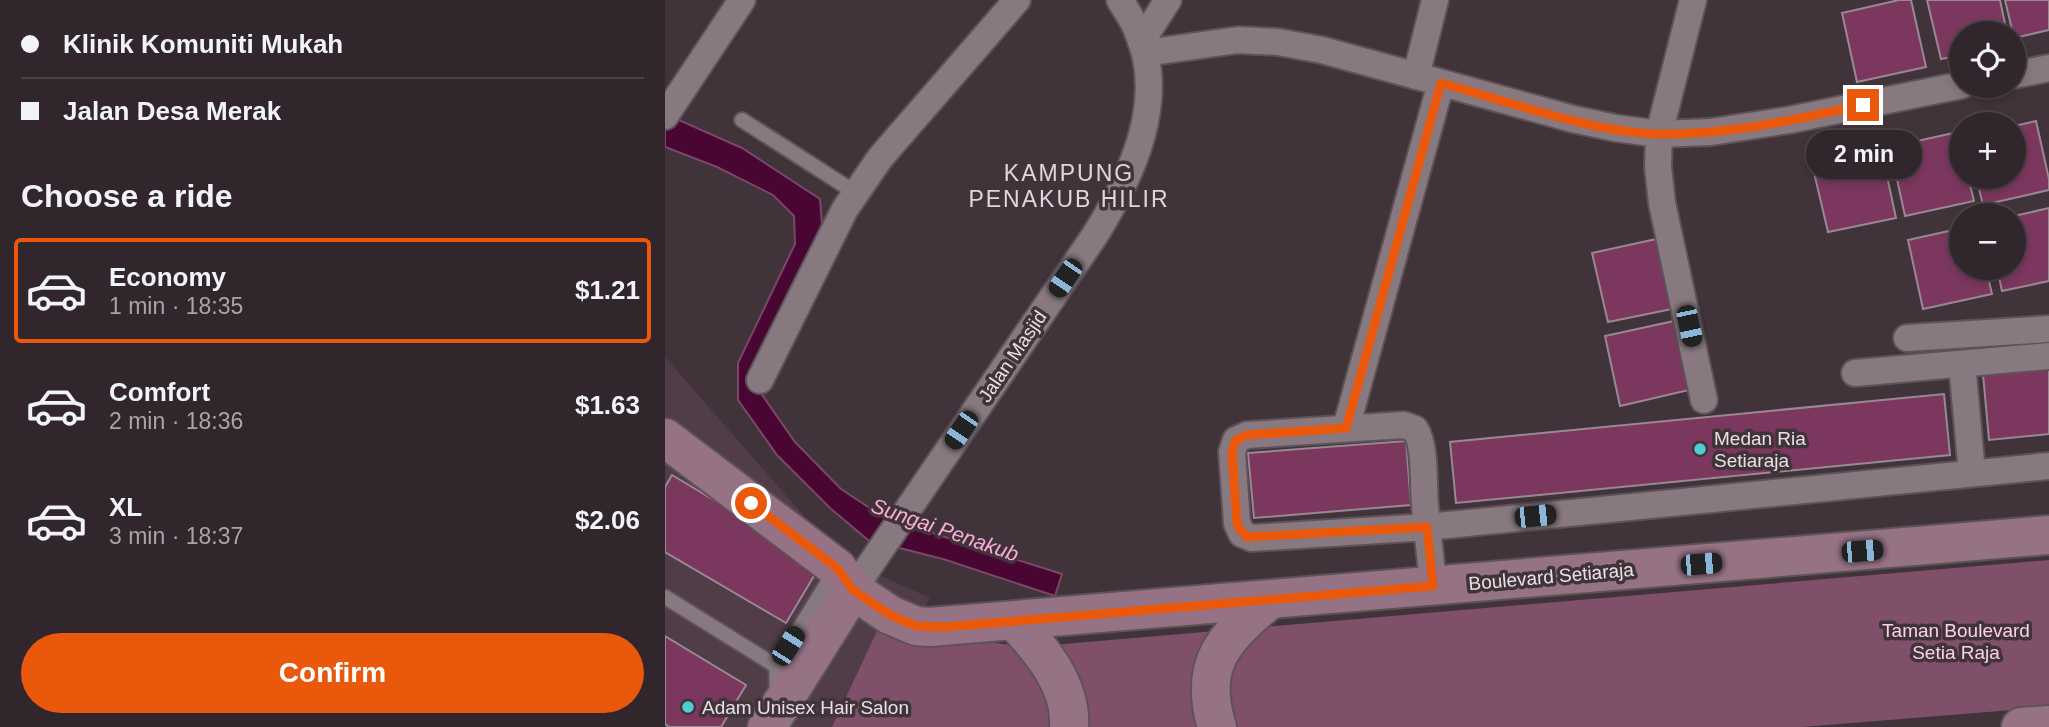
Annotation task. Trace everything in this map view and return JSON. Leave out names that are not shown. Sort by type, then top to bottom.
[{"type":"street","points":[[665,116],[742,0]]},
{"type":"street","points":[[760,380],[834,230],[856,193],[888,149],[1017,0]]},
{"type":"street","name":"Jalan Masjid","points":[[853,574],[902,517],[1095,235],[1125,183],[1136,157],[1145,119],[1148,79],[1137,29],[1120,0]]},
{"type":"street","points":[[1143,47],[1168,0]]},
{"type":"street","points":[[1416,76],[1435,0]]},
{"type":"street","points":[[1693,0],[1659,134],[1658,167],[1662,203],[1705,400]]},
{"type":"street","points":[[1143,47],[1238,40],[1277,42],[1322,50],[1573,120],[1659,134],[1711,132],[1789,120],[1949,88]]},
{"type":"street","points":[[2026,73],[2049,68]]},
{"type":"street","points":[[1346,428],[1441,83]]},
{"type":"street","points":[[1907,338],[2049,329]]},
{"type":"street","points":[[1854,373],[2049,356]]},
{"type":"street","points":[[1962,363],[1972,473]]},
{"type":"street","points":[[1433,586],[1427,527],[1420,440],[1415,429],[1404,425],[1346,428],[1247,435],[1236,440],[1232,452],[1237,523],[1243,534],[1252,538],[1427,527],[2049,466]]},
{"type":"street","points":[[665,438],[853,574],[772,719]]},
{"type":"street","name":"Boulevard Setiaraja","points":[[853,574],[890,615],[916,626],[945,627],[2049,535]]},
{"type":"street","points":[[1217,727],[1212,708],[1214,663],[1225,641],[1269,600]]},
{"type":"street","points":[[1015,621],[1037,645],[1059,680],[1066,698],[1069,727]]},
{"type":"street","points":[[2021,727],[2049,725]]},
{"type":"lane","points":[[742,120],[856,193]]},
{"type":"lane","points":[[772,719],[776,666],[853,574]]},
{"type":"lane","points":[[665,597],[776,666]]},
{"type":"shaded area","points":[[665,114],[742,148],[820,199],[822,225],[758,389],[795,442],[841,489],[885,518],[1062,574],[1055,596],[943,559],[868,540],[830,508],[777,455],[738,400],[738,363],[795,244],[794,216],[773,195],[717,167],[665,147]]},
{"type":"shaded area","points":[[665,357],[840,557],[930,598],[845,727],[665,727]]},
{"type":"green space","name":"Taman Boulevard Setia Raja","points":[[2049,560],[2049,707],[1802,727],[832,727],[878,629],[1028,647]]},
{"type":"building","points":[[1899,0],[1911,0],[1926,67],[1857,82],[1842,13]]},
{"type":"building","points":[[1927,0],[2000,0],[2004,21],[1949,21],[1949,57],[1941,59]]},
{"type":"building","points":[[2005,0],[2049,0],[2049,30],[2026,35],[2026,21],[2010,21]]},
{"type":"building","points":[[2036,121],[2049,190],[1982,203],[1979,189],[2026,189],[2026,123]]},
{"type":"building","points":[[1949,134],[1949,189],[1971,189],[1974,201],[1949,203],[1949,206],[1905,216],[1890,147]]},
{"type":"building","points":[[1881,148],[1896,218],[1828,232],[1812,164]]},
{"type":"building","points":[[2049,208],[2049,281],[2002,291],[2000,280],[2026,280],[2026,213]]},
{"type":"building","points":[[1949,231],[1949,280],[1989,280],[1992,294],[1923,309],[1908,240]]},
{"type":"building","points":[[1661,238],[1677,308],[1608,322],[1592,253]]},
{"type":"building","points":[[1674,321],[1689,390],[1620,406],[1605,336]]},
{"type":"building","points":[[2049,368],[2049,434],[1989,440],[1983,374]]},
{"type":"building","name":"Medan Ria Setiaraja","points":[[1944,394],[1950,455],[1456,503],[1450,442]]},
{"type":"building","points":[[1406,441],[1411,505],[1254,518],[1248,453]]},
{"type":"building","points":[[672,475],[821,564],[786,623],[665,552],[665,487]]},
{"type":"building","points":[[665,636],[746,685],[721,727],[669,727],[665,724]]},
{"type":"place","name":"Medan Ria Setiaraja","points":[[1700,449]]},
{"type":"place","name":"Adam Unisex Hair Salon","points":[[688,707]]},
{"type":"district","name":"KAMPUNG PENAKUB HILIR","points":[[1069,186]]},
{"type":"route","points":[[751,503],[837,568],[853,590],[902,622],[916,626],[945,627],[1433,586],[1427,527],[1247,537],[1237,523],[1232,452],[1236,440],[1247,435],[1346,428],[1441,83],[1573,120],[1659,134],[1711,132],[1863,105]]},
{"type":"water label","name":"Sungai Penakub","points":[[945,530]]}]
